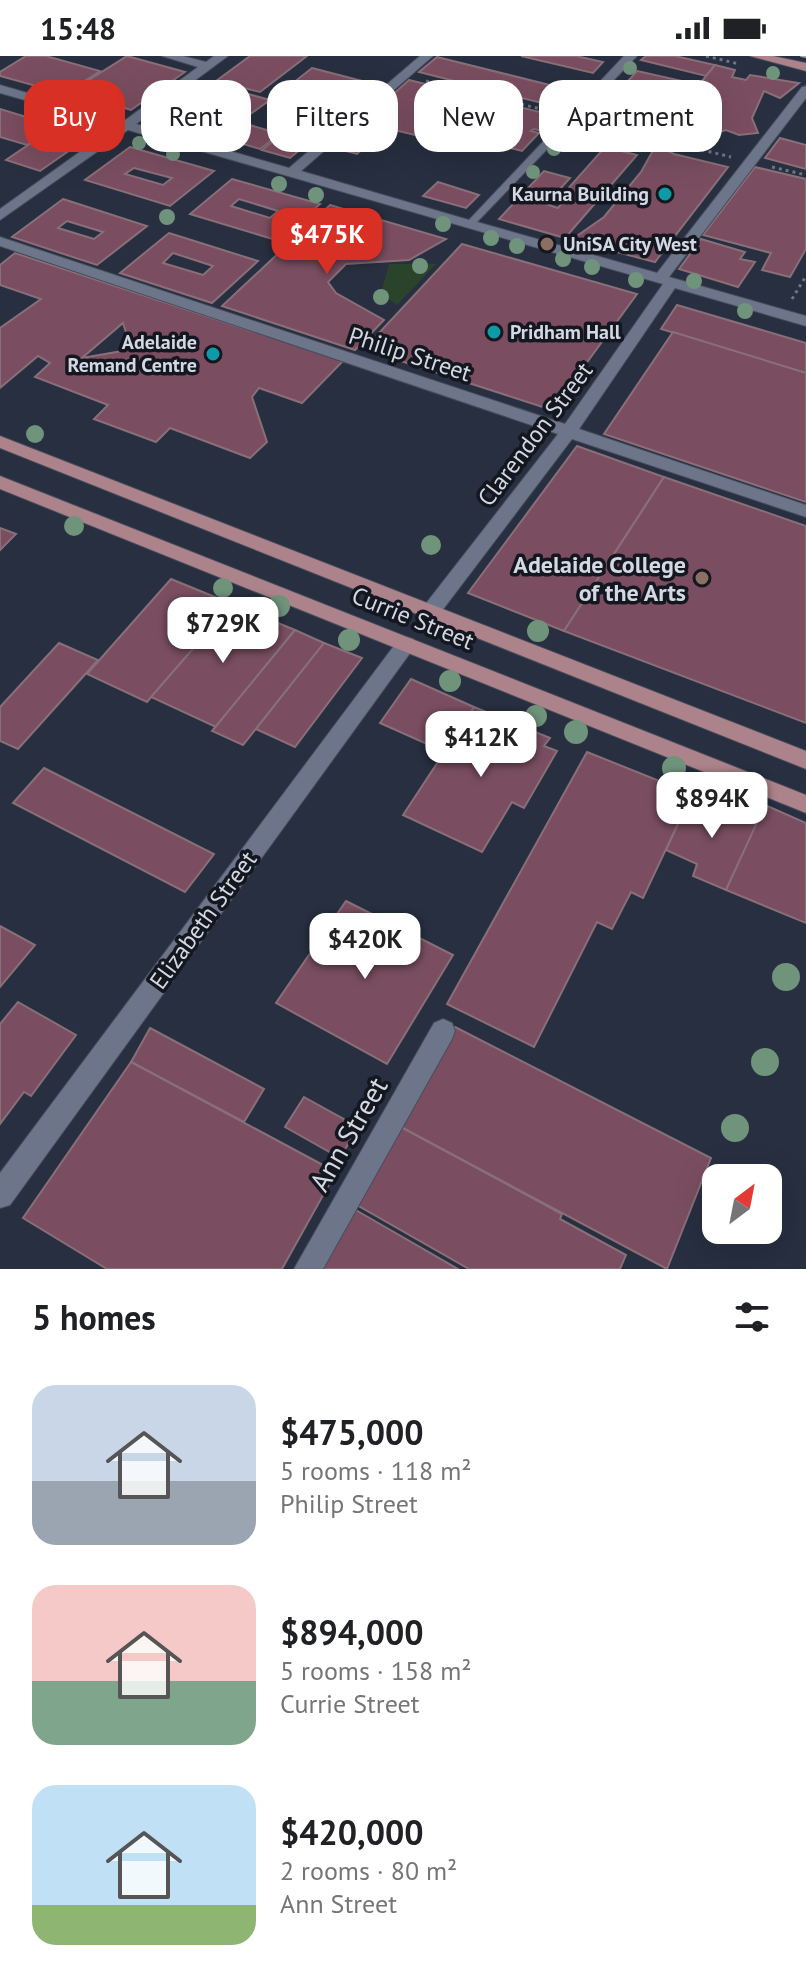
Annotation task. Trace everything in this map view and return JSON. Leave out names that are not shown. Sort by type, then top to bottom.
[{"type":"main road","points":[[756,56],[806,67]]},
{"type":"main road","name":"Currie Street","points":[[0,442],[806,760]]},
{"type":"main road","name":"Currie Street","points":[[0,482],[806,804]]},
{"type":"street","points":[[168,56],[208,66]]},
{"type":"street","points":[[0,216],[222,56]]},
{"type":"street","points":[[291,173],[427,56]]},
{"type":"street","points":[[608,80],[631,56]]},
{"type":"street","points":[[0,89],[806,321]]},
{"type":"street","name":"Clarendon Street","points":[[431,611],[568,432],[666,280],[750,161],[806,90]]},
{"type":"street","points":[[475,218],[539,151]]},
{"type":"street","name":"Philip Street","points":[[0,241],[806,511]]},
{"type":"street","name":"Elizabeth Street","points":[[0,1195],[406,644]]},
{"type":"street","name":"Ann Street","points":[[308,1269],[443,1031]]},
{"type":"path","points":[[404,75],[539,109]]},
{"type":"path","points":[[714,152],[806,175]]},
{"type":"path","points":[[788,304],[806,276]]},
{"type":"green space","points":[[389,264],[436,264],[397,305],[381,293]]},
{"type":"building","points":[[26,56],[46,56],[100,71],[86,80],[24,80],[24,83],[0,76],[0,72]]},
{"type":"building","points":[[127,56],[185,72],[174,80],[141,80],[141,103],[131,110],[125,108],[125,80],[89,80]]},
{"type":"building","points":[[250,56],[307,56],[276,80],[267,80],[267,87],[260,92],[251,90],[251,80],[217,80]]},
{"type":"building","points":[[521,56],[576,56],[603,62],[593,73]]},
{"type":"building","points":[[646,56],[675,56],[715,65],[706,76],[641,60]]},
{"type":"building","points":[[437,57],[539,82],[539,102],[523,98],[523,80],[451,80],[419,72]]},
{"type":"building","points":[[715,65],[735,70],[732,77],[746,80],[750,75],[799,83],[780,98],[764,91],[752,118],[758,133],[739,135],[722,131],[722,80],[703,80]]},
{"type":"building","points":[[312,68],[358,80],[297,80]]},
{"type":"building","points":[[637,71],[678,80],[629,80]]},
{"type":"building","points":[[409,80],[414,81],[414,135],[398,131],[398,90]]},
{"type":"building","points":[[251,95],[267,99],[251,114]]},
{"type":"building","points":[[523,108],[539,112],[539,130],[531,131],[539,133],[523,150]]},
{"type":"building","points":[[0,109],[24,116],[24,144],[0,137]]},
{"type":"building","points":[[251,125],[267,130],[267,144],[260,149],[251,146]]},
{"type":"building","points":[[780,138],[806,145],[806,169],[765,158]]},
{"type":"building","points":[[130,147],[214,171],[170,206],[85,180]],"holes":[[[134,168],[172,178],[163,185],[125,174]]]},
{"type":"building","points":[[24,148],[24,152],[67,152],[40,171],[6,160]]},
{"type":"building","points":[[269,152],[297,152],[290,158]]},
{"type":"building","points":[[601,152],[637,155],[565,238],[499,219],[544,171],[570,178],[546,204],[558,208],[563,202],[557,201]]},
{"type":"building","name":"Kaurna Building","points":[[652,152],[670,152],[728,167],[655,262],[571,240],[604,217],[641,172]]},
{"type":"building","points":[[755,167],[806,179],[806,249],[790,277],[762,270],[771,253],[703,235]]},
{"type":"building","points":[[232,179],[320,204],[279,241],[190,214]],"holes":[[[239,199],[278,211],[270,218],[231,206]]]},
{"type":"building","points":[[438,182],[479,195],[466,208],[423,196]]},
{"type":"building","points":[[63,199],[147,226],[97,265],[12,237]],"holes":[[[67,221],[103,232],[94,239],[58,228]]]},
{"type":"building","points":[[330,205],[446,239],[409,260],[346,264],[328,282],[336,293],[384,320],[355,350],[222,306]]},
{"type":"building","points":[[169,233],[258,261],[212,303],[120,273]],"holes":[[[173,253],[213,266],[203,275],[163,263]]]},
{"type":"building","points":[[701,239],[745,252],[740,259],[755,262],[738,287],[679,269]]},
{"type":"building","name":"Pridham Hall","points":[[462,244],[637,294],[552,410],[364,349]]},
{"type":"building","name":"Adelaide Remand Centre","points":[[15,253],[343,361],[302,403],[259,388],[252,397],[267,442],[250,458],[170,428],[156,442],[94,419],[108,405],[35,377],[50,363],[38,356],[0,388],[0,328],[41,299],[0,285],[0,265]],"holes":[[[123,323],[130,345],[122,351],[82,358]]]},
{"type":"building","points":[[677,305],[806,343],[806,373],[661,329]]},
{"type":"building","points":[[673,332],[806,373],[806,502],[604,434]]},
{"type":"building","points":[[577,446],[664,477],[564,631],[468,593]]},
{"type":"building","name":"Adelaide College of the Arts","points":[[664,477],[806,526],[806,723],[564,631]]},
{"type":"building","points":[[0,528],[16,534],[0,550]]},
{"type":"building","points":[[171,579],[232,604],[147,702],[87,674]]},
{"type":"building","points":[[232,604],[295,630],[216,727],[151,697]]},
{"type":"building","points":[[295,630],[324,643],[243,745],[212,731]]},
{"type":"building","points":[[59,643],[98,660],[18,749],[0,741],[0,707]]},
{"type":"building","points":[[324,643],[362,658],[295,747],[256,729]]},
{"type":"building","points":[[411,679],[474,707],[445,752],[380,723]]},
{"type":"building","points":[[474,707],[550,738],[544,746],[557,751],[524,808],[512,802],[482,852],[403,815]]},
{"type":"building","points":[[587,752],[692,794],[643,898],[631,892],[612,929],[597,922],[534,1047],[447,1004]]},
{"type":"building","points":[[44,768],[214,854],[185,892],[13,803]]},
{"type":"building","points":[[692,794],[758,822],[726,890],[693,876],[697,864],[666,850]]},
{"type":"building","points":[[765,805],[806,823],[806,923],[726,890]]},
{"type":"building","points":[[346,901],[453,955],[387,1064],[276,1003]]},
{"type":"building","points":[[0,926],[35,945],[0,987]]},
{"type":"building","points":[[18,1002],[76,1035],[31,1096],[24,1092],[0,1124],[0,1024]]},
{"type":"building","points":[[455,1027],[711,1158],[709,1164],[702,1164],[702,1181],[667,1269],[399,1126]]},
{"type":"building","points":[[150,1028],[264,1089],[244,1122],[131,1062]]},
{"type":"building","points":[[131,1062],[336,1172],[282,1269],[107,1269],[23,1218]]},
{"type":"building","points":[[304,1097],[358,1127],[340,1158],[285,1127]]},
{"type":"building","points":[[399,1126],[562,1214],[560,1219],[626,1255],[620,1269],[469,1269],[357,1205]]},
{"type":"building","points":[[354,1209],[458,1269],[321,1269]]},
{"type":"tram line","points":[[801,56],[806,57]]},
{"type":"place","name":"Kaurna Building","points":[[665,194]]},
{"type":"place","name":"UniSA City West","points":[[547,244]]},
{"type":"place","name":"Pridham Hall","points":[[494,332]]},
{"type":"place","name":"Adelaide Remand Centre","points":[[213,354]]},
{"type":"place","name":"Adelaide College of the Arts","points":[[702,578]]}]
